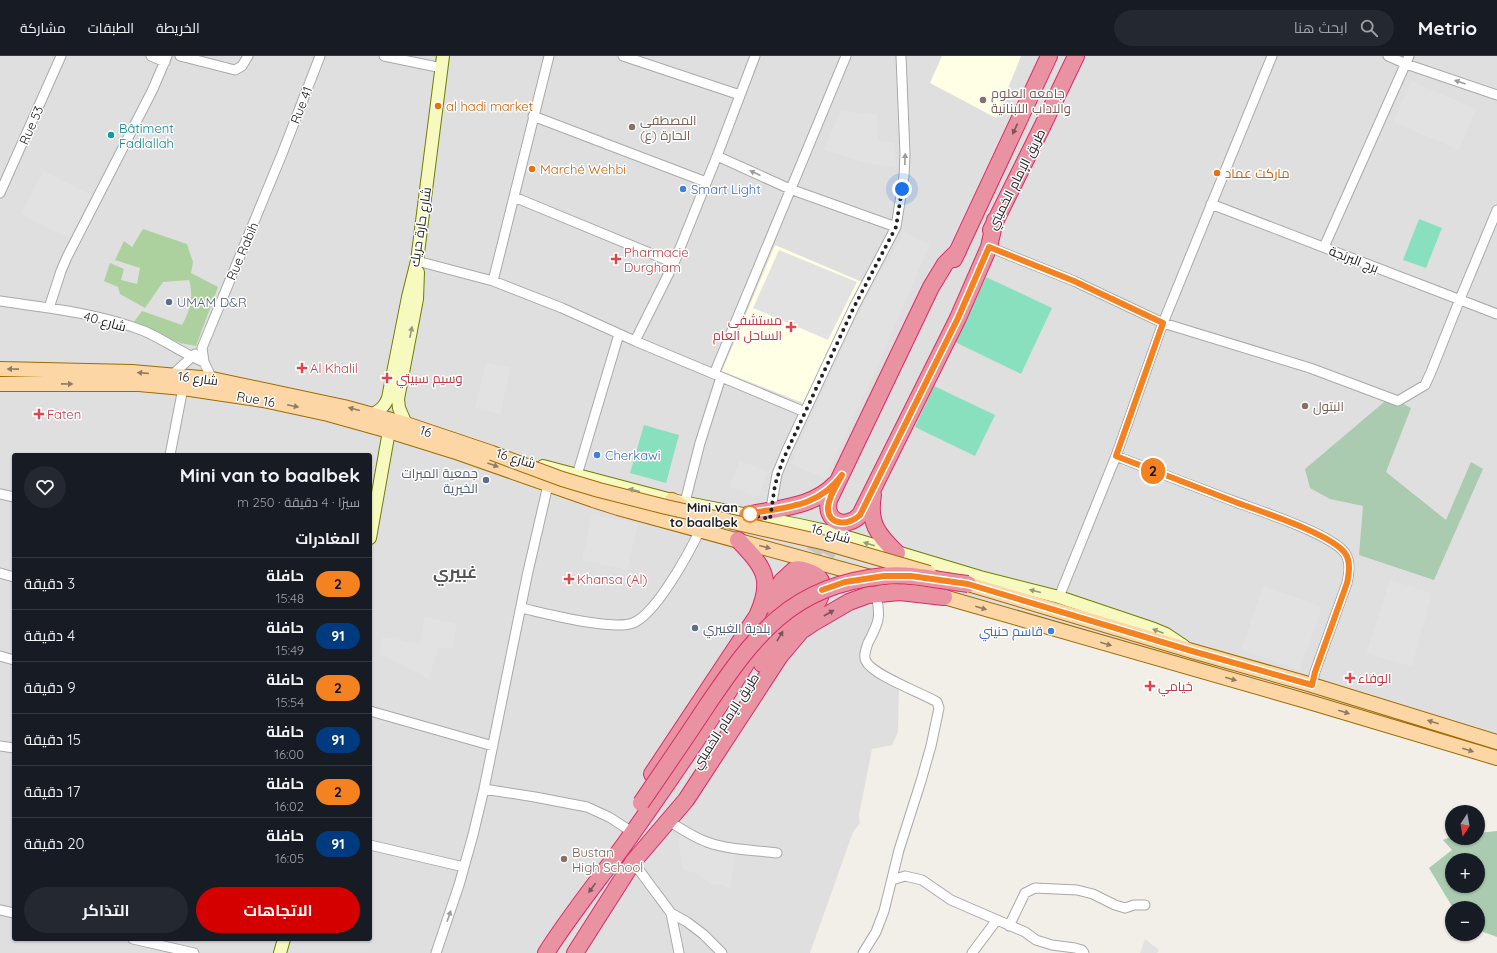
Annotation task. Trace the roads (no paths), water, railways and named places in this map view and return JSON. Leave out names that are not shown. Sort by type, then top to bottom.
[{"type":"highway","name":"طريق الإمام الخميني","points":[[1047,60],[958,251],[842,513],[995,220],[1076,56]]},
{"type":"highway","points":[[1047,60],[1066,76]]},
{"type":"highway","points":[[958,251],[945,264],[931,287],[829,500],[828,507],[831,517],[840,522],[847,523],[860,515],[958,318],[989,247],[995,220]]},
{"type":"highway","points":[[747,514],[770,515],[816,498],[827,491],[842,475]]},
{"type":"highway","points":[[875,485],[872,508],[873,522],[878,533],[897,553]]},
{"type":"highway","points":[[738,540],[756,560],[765,575],[766,591],[758,616]]},
{"type":"highway","points":[[575,953],[635,859],[669,821],[698,783],[817,601],[823,587],[822,580],[818,576],[806,571],[794,570],[782,581],[652,773],[643,789],[621,849]]},
{"type":"highway","points":[[633,815],[733,668],[769,626],[790,609],[815,593],[834,585],[884,576],[911,576],[968,584]]},
{"type":"highway","name":"طريق الإمام الخميني","points":[[546,953],[557,935],[621,849],[725,700],[805,581],[767,658],[635,859]]},
{"type":"highway","points":[[780,656],[802,631],[813,623],[849,602],[868,595],[900,592],[944,597]]},
{"type":"main road","name":"شارع 16","points":[[0,369],[132,372],[212,379],[318,400],[373,414],[390,425],[453,450],[593,500],[670,523],[738,540],[944,597],[1306,701],[1497,758]]},
{"type":"main road","name":"Rue 16","points":[[0,384],[139,384],[184,388],[263,400],[390,425]]},
{"type":"main road","name":"16","points":[[390,425],[406,424],[492,453]]},
{"type":"main road","name":"شارع 16","points":[[492,453],[562,479],[599,490],[826,543],[1312,685],[1497,742]]},
{"type":"main road","points":[[670,523],[680,521],[684,518],[686,513],[683,506],[678,501]]},
{"type":"street","name":"Rue 53","points":[[0,193],[61,56]]},
{"type":"street","points":[[49,308],[67,257],[153,89],[166,59],[151,56]]},
{"type":"street","points":[[180,56],[235,70],[242,66],[248,56]]},
{"type":"street","name":"Rue 41","points":[[282,154],[320,56]]},
{"type":"street","points":[[384,56],[442,68]]},
{"type":"street","name":"شارع حارة حريك","points":[[403,348],[418,298],[417,261],[443,56]]},
{"type":"street","points":[[493,281],[549,56]]},
{"type":"street","points":[[622,56],[740,95]]},
{"type":"street","points":[[635,341],[674,263],[717,156],[754,56]]},
{"type":"street","points":[[678,501],[700,443],[718,376],[790,189],[846,56]]},
{"type":"street","points":[[770,515],[777,474],[787,450],[854,307],[896,227],[904,176],[905,154],[901,56]]},
{"type":"street","points":[[1059,597],[1116,456],[1163,323],[1272,56]]},
{"type":"street","points":[[1388,56],[1408,60],[1497,95]]},
{"type":"street","points":[[1324,247],[1408,60]]},
{"type":"street","points":[[533,116],[706,182]]},
{"type":"street","name":"Rue Rabih","points":[[202,348],[282,154]]},
{"type":"street","points":[[717,156],[790,189],[896,227]]},
{"type":"street","points":[[514,197],[674,263]]},
{"type":"street","name":"برج البرنجة","points":[[1211,204],[1497,314]]},
{"type":"street","points":[[989,247],[1074,281],[1163,323],[1310,368],[1398,401],[1424,385],[1431,372],[1497,210]]},
{"type":"street","points":[[417,261],[493,281],[562,308],[635,341],[805,412]]},
{"type":"street","name":"شارع 40","points":[[0,301],[104,318],[145,332],[190,357],[204,362]]},
{"type":"street","points":[[577,475],[619,334]]},
{"type":"street","points":[[172,375],[190,357],[202,348],[204,362],[212,379]]},
{"type":"street","points":[[373,414],[380,411],[385,405],[403,348]]},
{"type":"street","points":[[403,348],[398,399],[400,412],[406,424]]},
{"type":"street","points":[[170,453],[184,388]]},
{"type":"street","points":[[372,527],[390,425]]},
{"type":"street","name":"شارع 16","points":[[461,443],[678,501],[747,514]]},
{"type":"street","points":[[1116,456],[1283,519],[1329,540],[1345,554],[1349,562],[1347,583],[1315,672],[1312,685]]},
{"type":"street","points":[[436,953],[464,867],[484,789],[548,485]]},
{"type":"street","points":[[0,494],[12,497]]},
{"type":"street","name":"شارع 16","points":[[770,515],[980,577],[1059,597],[1166,634],[1185,649]]},
{"type":"street","points":[[521,608],[569,619],[613,625],[632,624],[648,614],[685,561],[700,530]]},
{"type":"street","points":[[0,573],[12,576]]},
{"type":"street","points":[[863,953],[880,923],[903,837],[931,746],[939,708],[937,702],[880,674],[865,660],[867,646],[876,628],[879,616],[876,594]]},
{"type":"street","points":[[0,656],[12,659]]},
{"type":"street","points":[[372,712],[493,746]]},
{"type":"street","points":[[0,746],[12,748]]},
{"type":"street","points":[[484,789],[586,807],[609,817],[633,815]]},
{"type":"street","points":[[669,821],[693,836],[708,842],[722,846],[777,853]]},
{"type":"street","points":[[372,845],[464,867]]},
{"type":"street","points":[[635,859],[670,913],[679,953]]},
{"type":"street","points":[[892,880],[905,876],[922,880],[951,900],[1025,932],[1036,940],[1052,945],[1075,948],[1082,950],[1084,953]]},
{"type":"street","points":[[1009,926],[1025,893],[1035,888],[1077,890],[1093,894],[1115,905],[1125,908],[1134,905],[1145,905]]},
{"type":"street","points":[[0,910],[12,913]]},
{"type":"street","points":[[670,913],[687,922],[703,934],[722,953]]},
{"type":"street","points":[[972,953],[996,920]]},
{"type":"street","points":[[142,941],[194,953]]},
{"type":"street","points":[[280,953],[283,941]]},
{"type":"tunnel","points":[[802,573],[826,530]]},
{"type":"tunnel","points":[[815,576],[838,533]]},
{"type":"place","name":"جامعه العلوم والاداب اللبنانية","points":[[983,100]]},
{"type":"place","name":"al hadi market","points":[[438,106]]},
{"type":"place","name":"المصطفى الحارة (ع)","points":[[632,127]]},
{"type":"place","name":"Bâtiment Fadlallah","points":[[111,135]]},
{"type":"place","name":"Marché Wehbi","points":[[532,169]]},
{"type":"place","name":"ماركت عماد","points":[[1217,173]]},
{"type":"place","name":"Smart Light","points":[[683,189]]},
{"type":"place","name":"Pharmacie Durgham","points":[[616,259]]},
{"type":"place","name":"UMAM D&R","points":[[169,302]]},
{"type":"place","name":"مستشفى الساحل العام","points":[[791,327]]},
{"type":"place","name":"Al Khalil","points":[[302,368]]},
{"type":"place","name":"وسيم سبيتي","points":[[387,378]]},
{"type":"place","name":"البتول","points":[[1305,406]]},
{"type":"place","name":"Faten","points":[[39,414]]},
{"type":"place","name":"Cherkawi","points":[[597,455]]},
{"type":"place","name":"جمعية المبرات الخيرية","points":[[486,480]]},
{"type":"place","name":"Mini van to baalbek","points":[[750,514]]},
{"type":"place","name":"Khansa (Al)","points":[[569,579]]},
{"type":"place","name":"بلدية الغبيري","points":[[695,628]]},
{"type":"place","name":"قاسم حنيني","points":[[1051,631]]},
{"type":"place","name":"الوفاء","points":[[1350,678]]},
{"type":"place","name":"خيامي","points":[[1150,686]]},
{"type":"place","name":"Bustan High School","points":[[564,859]]},
{"type":"district","name":"غبيري","points":[[455,571]]}]
